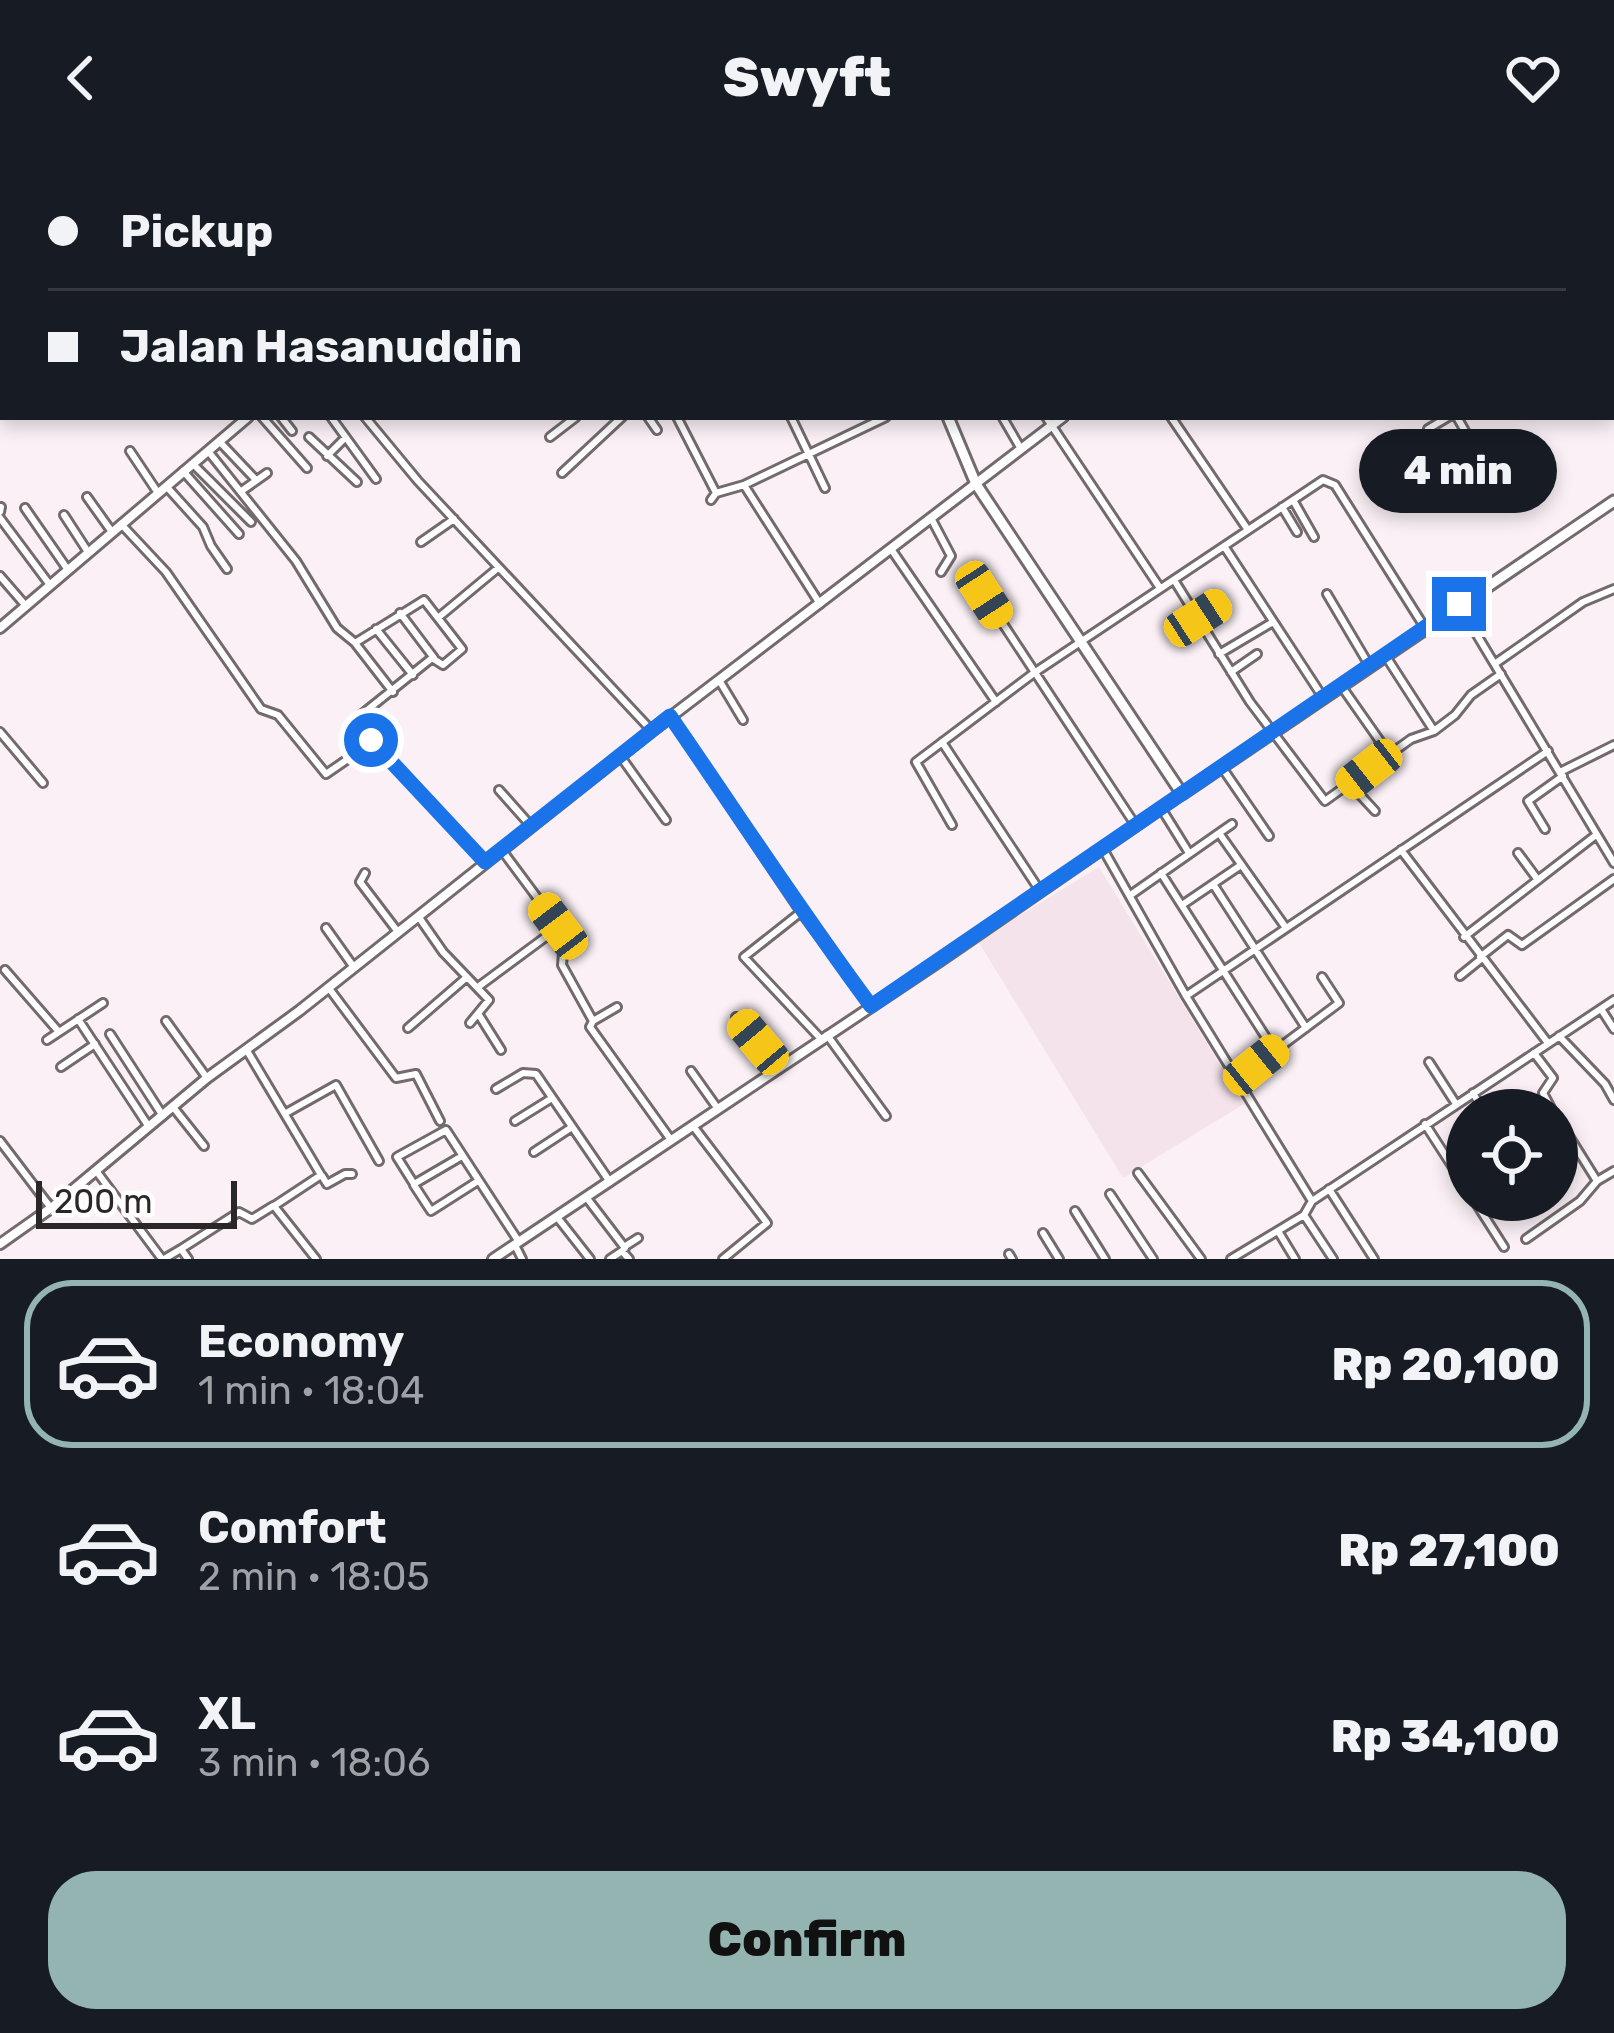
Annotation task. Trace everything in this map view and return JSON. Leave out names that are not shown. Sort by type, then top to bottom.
[{"type":"main road","points":[[949,420],[976,484],[1182,794],[1614,501]]},
{"type":"street","points":[[0,628],[245,420]]},
{"type":"street","points":[[265,420],[307,468]]},
{"type":"street","points":[[283,420],[292,431]]},
{"type":"street","points":[[333,420],[376,479]]},
{"type":"street","points":[[368,420],[498,568],[652,731]]},
{"type":"street","points":[[550,436],[572,420]]},
{"type":"street","points":[[562,473],[619,420]]},
{"type":"street","points":[[650,420],[657,430]]},
{"type":"street","points":[[677,420],[714,496],[880,420]]},
{"type":"street","points":[[792,420],[825,488]]},
{"type":"street","points":[[1004,420],[1021,449]]},
{"type":"street","points":[[1173,420],[1248,530]]},
{"type":"street","points":[[1428,429],[1446,420]]},
{"type":"street","points":[[1455,420],[1465,430]]},
{"type":"street","points":[[0,1244],[670,716],[1021,449],[1048,422],[1160,588]]},
{"type":"street","points":[[309,437],[357,482]]},
{"type":"street","points":[[327,456],[345,438]]},
{"type":"street","points":[[219,442],[256,480]]},
{"type":"street","points":[[130,451],[203,527],[227,568]]},
{"type":"street","points":[[208,451],[296,561],[337,628],[356,643],[393,692]]},
{"type":"street","points":[[193,464],[250,522]]},
{"type":"street","points":[[183,472],[239,533]]},
{"type":"street","points":[[243,490],[267,472]]},
{"type":"street","points":[[952,825],[915,765],[1034,673],[1323,480],[1332,481],[1425,628]]},
{"type":"street","points":[[744,485],[820,604]]},
{"type":"street","points":[[87,497],[112,532]]},
{"type":"street","points":[[1293,500],[1314,537]]},
{"type":"street","points":[[1282,507],[1297,532]]},
{"type":"street","points":[[25,508],[68,570]]},
{"type":"street","points":[[0,512],[50,585]]},
{"type":"street","points":[[64,515],[88,553]]},
{"type":"street","points":[[931,518],[951,556],[941,572]]},
{"type":"street","points":[[421,542],[454,519]]},
{"type":"street","points":[[122,524],[166,572],[261,709],[278,715],[326,774],[374,741],[485,862]]},
{"type":"street","points":[[1224,546],[1322,696]]},
{"type":"street","points":[[891,549],[996,702]]},
{"type":"street","points":[[439,617],[498,568]]},
{"type":"street","points":[[0,576],[26,605]]},
{"type":"street","points":[[1173,579],[1231,672],[1324,801],[1411,739],[1434,731],[1501,674]]},
{"type":"street","points":[[1495,664],[1583,602],[1614,589]]},
{"type":"street","points":[[1327,594],[1370,665]]},
{"type":"street","points":[[984,595],[1136,826]]},
{"type":"street","points":[[356,643],[376,629],[400,613],[422,599],[463,646],[443,665],[400,613]]},
{"type":"street","points":[[1198,618],[1222,603]]},
{"type":"street","points":[[1459,604],[1614,863]]},
{"type":"street","points":[[1219,654],[1274,622]]},
{"type":"street","points":[[376,629],[413,675]]},
{"type":"street","points":[[1231,672],[1258,654]]},
{"type":"street","points":[[1384,655],[1434,731]]},
{"type":"street","points":[[351,723],[434,658]]},
{"type":"street","points":[[719,680],[743,720]]},
{"type":"street","points":[[1340,684],[1389,754]]},
{"type":"street","points":[[670,716],[801,912],[871,1006]]},
{"type":"street","points":[[0,732],[44,783]]},
{"type":"street","points":[[942,742],[1040,891]]},
{"type":"street","points":[[1545,829],[1528,801],[1561,774],[1614,745]]},
{"type":"street","points":[[1186,996],[1548,751]]},
{"type":"street","points":[[621,757],[666,820]]},
{"type":"street","points":[[1221,766],[1269,836]]},
{"type":"street","points":[[1349,784],[1375,811]]},
{"type":"street","points":[[499,790],[531,826]]},
{"type":"street","points":[[494,1259],[1182,794]]},
{"type":"street","points":[[1161,808],[1189,853]]},
{"type":"street","points":[[1132,894],[1232,824]]},
{"type":"street","points":[[1219,833],[1286,928]]},
{"type":"street","points":[[1464,937],[1596,835]]},
{"type":"street","points":[[478,986],[558,926],[501,849]]},
{"type":"street","points":[[1103,849],[1236,1081],[1312,1201]]},
{"type":"street","points":[[1401,850],[1548,1043]]},
{"type":"street","points":[[1518,853],[1538,880]]},
{"type":"street","points":[[1182,905],[1241,865]]},
{"type":"street","points":[[365,873],[360,883],[398,932]]},
{"type":"street","points":[[1161,873],[1274,1050]]},
{"type":"street","points":[[1460,976],[1508,935],[1522,945],[1614,879]]},
{"type":"street","points":[[1214,884],[1306,1028]]},
{"type":"street","points":[[801,912],[744,957],[824,1037],[886,1116]]},
{"type":"street","points":[[418,916],[443,952],[489,1000],[470,1023]]},
{"type":"street","points":[[326,928],[353,966]]},
{"type":"street","points":[[550,934],[593,1021],[592,1030],[671,1140]]},
{"type":"street","points":[[5,970],[58,1032]]},
{"type":"street","points":[[408,1028],[467,977]]},
{"type":"street","points":[[1236,1081],[1339,1003],[1322,977]]},
{"type":"street","points":[[326,986],[396,1078],[416,1074],[440,1121]]},
{"type":"street","points":[[1479,1089],[1614,1000]]},
{"type":"street","points":[[47,1040],[103,1003]]},
{"type":"street","points":[[593,1021],[617,1007]]},
{"type":"street","points":[[1600,1009],[1614,1029]]},
{"type":"street","points":[[479,1015],[501,1050]]},
{"type":"street","points":[[736,1017],[778,1067]]},
{"type":"street","points":[[78,1019],[149,1127]]},
{"type":"street","points":[[166,1022],[207,1078]]},
{"type":"street","points":[[110,1034],[164,1116]]},
{"type":"street","points":[[1559,1036],[1605,1084],[1614,1100]]},
{"type":"street","points":[[62,1067],[95,1044]]},
{"type":"street","points":[[246,1049],[327,1184],[352,1174]]},
{"type":"street","points":[[1534,1053],[1553,1078],[1546,1089]]},
{"type":"street","points":[[1429,1062],[1446,1089]]},
{"type":"street","points":[[691,1071],[718,1109]]},
{"type":"street","points":[[496,1089],[532,1072],[610,1182]]},
{"type":"street","points":[[286,1113],[336,1085],[379,1161]]},
{"type":"street","points":[[514,1121],[552,1098]]},
{"type":"street","points":[[173,1107],[203,1146]]},
{"type":"street","points":[[1231,1259],[1304,1215],[1312,1201],[1446,1110]]},
{"type":"street","points":[[1425,1124],[1446,1156]]},
{"type":"street","points":[[693,1126],[767,1222],[727,1258]]},
{"type":"street","points":[[534,1152],[572,1127]]},
{"type":"street","points":[[478,1181],[431,1211],[397,1156],[442,1130],[462,1156],[478,1181],[517,1243],[523,1259]]},
{"type":"street","points":[[0,1141],[51,1208]]},
{"type":"street","points":[[1578,1150],[1598,1181]]},
{"type":"street","points":[[414,1184],[462,1156]]},
{"type":"street","points":[[1526,1239],[1614,1171]]},
{"type":"street","points":[[97,1172],[163,1259],[239,1212],[252,1219],[321,1174]]},
{"type":"street","points":[[1138,1173],[1201,1259]]},
{"type":"street","points":[[1329,1189],[1374,1259]]},
{"type":"street","points":[[1110,1194],[1154,1259]]},
{"type":"street","points":[[586,1197],[629,1259]]},
{"type":"street","points":[[274,1205],[314,1259]]},
{"type":"street","points":[[1076,1210],[1105,1259]]},
{"type":"street","points":[[1304,1215],[1334,1259]]},
{"type":"street","points":[[557,1216],[590,1259]]},
{"type":"street","points":[[1487,1221],[1504,1247]]},
{"type":"street","points":[[1278,1231],[1295,1259]]},
{"type":"street","points":[[1043,1233],[1059,1259]]},
{"type":"street","points":[[610,1259],[638,1238]]},
{"type":"street","points":[[1249,1248],[1255,1259]]},
{"type":"street","points":[[181,1249],[188,1259]]},
{"type":"shaded area","points":[[1099,867],[1244,1104],[1123,1178],[978,941]]},
{"type":"route","points":[[371,740],[485,862],[670,716],[801,912],[871,1006],[1459,604]]}]
